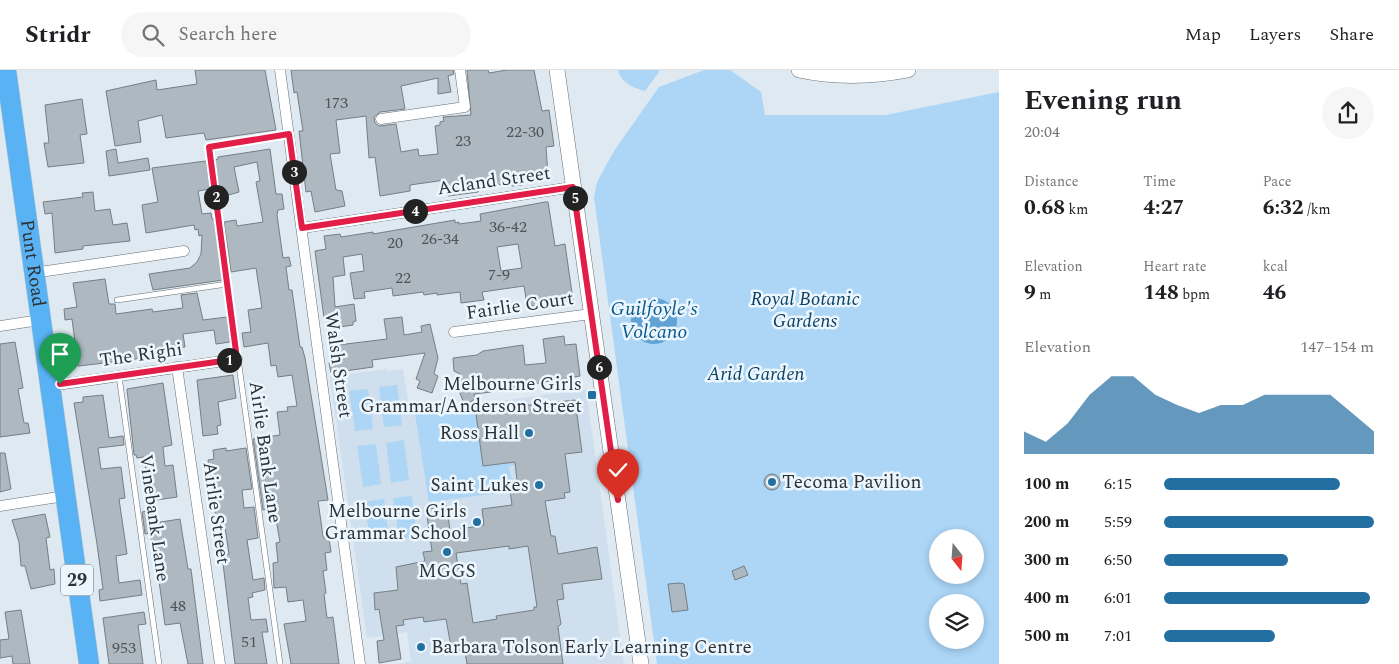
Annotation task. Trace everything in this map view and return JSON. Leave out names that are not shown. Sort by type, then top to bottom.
[{"type":"highway","name":"Punt Road","points":[[6,70],[89,664]]},
{"type":"street","name":"Walsh Street","points":[[280,70],[360,664]]},
{"type":"street","points":[[381,118],[465,106],[460,70]]},
{"type":"street","points":[[557,70],[641,664]]},
{"type":"street","points":[[799,70],[849,76],[881,75],[908,70]]},
{"type":"street","name":"Acland Street","points":[[302,228],[573,187]]},
{"type":"street","points":[[33,273],[184,251]]},
{"type":"street","name":"Fairlie Court","points":[[454,332],[591,314]]},
{"type":"street","points":[[0,326],[40,320]]},
{"type":"street","name":"The Righi","points":[[50,386],[237,359]]},
{"type":"street","name":"Airlie Street","points":[[177,367],[220,664]]},
{"type":"street","points":[[0,506],[65,496]]},
{"type":"lane","name":"Airlie Bank Lane","points":[[280,664],[209,147],[289,134]]},
{"type":"lane","points":[[117,300],[227,284]]},
{"type":"lane","name":"Vinebank Lane","points":[[118,376],[159,664]]},
{"type":"shaded area","name":"Melbourne Girls Grammar School","points":[[386,369],[387,371],[403,369],[410,414],[586,389],[624,664],[398,664],[411,661],[407,632],[367,638],[330,377]]},
{"type":"green space","points":[[618,70],[659,70],[659,72],[645,91],[625,82]]},
{"type":"green space","name":"Royal Botanic Gardens","points":[[704,70],[730,70],[761,92],[765,115],[886,115],[999,92],[999,664],[657,664],[594,197],[597,182],[614,151],[659,87]]},
{"type":"green space","points":[[397,385],[402,425],[384,427],[379,387]]},
{"type":"green space","points":[[368,389],[373,429],[355,431],[349,391]]},
{"type":"green space","points":[[519,402],[529,462],[509,466],[514,491],[429,502],[415,414]]},
{"type":"green space","points":[[404,440],[409,480],[391,483],[386,443]]},
{"type":"green space","points":[[376,444],[381,484],[363,487],[357,446]]},
{"type":"green space","points":[[412,496],[417,536],[399,539],[393,498]]},
{"type":"green space","points":[[384,499],[389,540],[370,542],[365,502]]},
{"type":"water","name":"Guilfoyle's Volcano","points":[[654,298],[667,302],[673,308],[677,321],[673,334],[667,340],[654,344],[641,340],[635,334],[631,321],[635,308],[641,302]]},
{"type":"building","points":[[195,70],[265,70],[276,130],[206,140],[204,133],[166,138],[162,115],[138,121],[141,142],[115,146],[106,91],[156,80],[157,90],[197,84]]},
{"type":"building","points":[[291,70],[453,70],[454,74],[448,76],[451,92],[438,94],[438,78],[401,86],[405,109],[380,112],[374,117],[375,123],[379,126],[396,124],[401,152],[418,149],[419,156],[438,154],[435,126],[440,125],[440,122],[444,121],[443,117],[471,115],[467,70],[488,70],[489,73],[507,70],[534,70],[542,111],[549,110],[554,146],[546,147],[548,176],[521,181],[522,185],[512,186],[512,183],[479,187],[478,192],[448,196],[445,180],[410,185],[410,191],[380,196],[375,157],[369,158],[366,116],[336,120],[340,153],[330,154],[336,190],[342,191],[345,206],[315,212],[311,191],[306,192],[299,131],[303,131],[297,92],[294,93]]},
{"type":"building","points":[[82,99],[87,134],[80,135],[84,163],[48,167],[44,143],[49,143],[45,105]]},
{"type":"building","points":[[116,149],[118,163],[148,158],[150,170],[109,176],[106,151]]},
{"type":"building","points":[[270,149],[276,194],[282,194],[284,209],[278,210],[277,215],[283,258],[289,257],[291,266],[286,267],[289,290],[292,290],[300,347],[302,347],[305,358],[328,500],[318,501],[323,536],[324,538],[329,538],[331,552],[325,553],[327,570],[323,571],[326,593],[324,594],[327,618],[333,617],[339,664],[291,664],[284,624],[306,621],[303,600],[288,602],[286,587],[274,588],[273,563],[278,562],[276,543],[280,542],[274,508],[263,510],[253,439],[280,435],[277,412],[288,411],[287,407],[297,406],[292,375],[278,377],[276,365],[271,366],[268,343],[244,347],[242,333],[251,332],[248,310],[262,308],[256,268],[231,272],[224,222],[236,220],[237,226],[263,222],[256,182],[260,181],[257,162],[234,167],[239,192],[225,196],[223,187],[219,188],[215,160],[218,157]]},
{"type":"building","points":[[206,161],[210,189],[198,191],[202,214],[211,213],[212,219],[214,219],[223,280],[153,290],[149,274],[190,268],[197,262],[201,254],[202,235],[199,236],[198,229],[195,230],[194,225],[146,233],[142,205],[158,202],[152,168]]},
{"type":"building","points":[[93,192],[95,211],[110,209],[113,225],[127,223],[130,241],[83,246],[83,249],[55,253],[52,213],[45,214],[43,202],[83,197],[82,193]]},
{"type":"building","points":[[548,202],[555,246],[565,244],[573,300],[527,305],[524,286],[482,292],[484,300],[461,303],[460,292],[424,295],[423,292],[393,296],[392,288],[364,292],[365,298],[354,299],[350,273],[364,271],[362,254],[343,257],[345,275],[333,277],[335,307],[354,304],[356,321],[353,322],[353,325],[339,327],[339,324],[329,325],[327,317],[324,318],[315,251],[326,249],[324,236],[340,234],[341,237],[373,232],[373,234],[455,220],[455,223],[459,222],[459,224],[481,221],[480,214]],"holes":[[[518,244],[522,268],[501,271],[497,247]]]},
{"type":"building","points":[[105,279],[109,304],[115,304],[116,314],[152,309],[153,312],[183,308],[181,295],[197,293],[203,320],[227,317],[230,342],[216,344],[214,330],[183,334],[185,347],[158,351],[159,354],[131,360],[78,366],[72,319],[65,320],[64,309],[77,307],[73,283]]},
{"type":"building","points":[[402,317],[404,335],[422,332],[421,326],[430,324],[438,358],[434,374],[438,376],[432,393],[417,388],[420,381],[416,379],[425,353],[372,360],[373,367],[331,373],[329,363],[333,363],[332,354],[339,353],[338,345],[387,339],[384,319]]},
{"type":"building","points":[[564,336],[565,345],[576,344],[580,376],[509,388],[509,386],[490,389],[491,392],[474,394],[475,399],[466,405],[463,401],[460,393],[460,374],[454,371],[453,358],[523,345],[525,365],[546,363],[543,339]]},
{"type":"building","points":[[15,342],[23,388],[18,389],[24,423],[28,423],[30,433],[0,437],[0,344]]},
{"type":"building","points":[[233,375],[236,398],[218,402],[221,425],[217,426],[218,434],[203,436],[197,380]]},
{"type":"building","points":[[163,383],[172,445],[163,447],[165,466],[173,465],[177,497],[150,501],[144,457],[137,458],[134,455],[127,389]]},
{"type":"building","points":[[103,395],[109,438],[123,436],[124,445],[98,448],[101,469],[121,467],[125,498],[119,499],[127,554],[116,556],[119,583],[140,580],[142,595],[100,601],[99,590],[103,589],[74,403],[83,402],[83,397]]},
{"type":"building","points":[[575,400],[582,452],[565,454],[570,492],[564,493],[565,498],[545,501],[551,536],[555,536],[558,554],[597,547],[602,579],[562,584],[564,599],[557,600],[561,624],[558,627],[563,664],[467,664],[465,652],[452,652],[446,619],[424,622],[423,617],[403,620],[404,625],[396,626],[401,659],[379,663],[377,641],[384,640],[379,609],[375,610],[374,593],[398,590],[396,567],[425,561],[423,552],[432,551],[426,509],[447,506],[450,531],[484,525],[482,509],[512,505],[509,482],[517,481],[515,462],[483,466],[476,414],[511,409],[511,407]],"holes":[[[509,546],[509,549],[528,546],[537,607],[534,607],[534,610],[496,616],[497,619],[473,623],[467,583],[461,584],[456,553]]]},
{"type":"building","points":[[226,448],[226,451],[246,448],[252,489],[242,490],[244,508],[254,507],[258,538],[247,540],[253,580],[264,578],[265,590],[252,593],[253,597],[248,598],[251,620],[266,619],[268,632],[262,632],[267,664],[235,664],[222,555],[229,554],[225,527],[222,528],[220,517],[216,518],[208,460],[214,459],[213,450]]},
{"type":"building","points":[[0,453],[5,453],[11,489],[0,492]]},
{"type":"building","name":"Tecoma Pavilion","points":[[769,474],[775,474],[780,479],[778,488],[769,490],[764,485],[764,479]]},
{"type":"building","points":[[153,510],[154,523],[180,519],[188,569],[191,569],[203,664],[188,664],[180,623],[165,625],[154,544],[152,544],[150,533],[145,534],[142,512]]},
{"type":"building","points":[[45,514],[50,537],[46,538],[50,570],[54,569],[55,584],[31,589],[25,566],[21,566],[19,542],[12,520]]},
{"type":"building","points":[[744,566],[748,575],[735,580],[732,571]]},
{"type":"building","points":[[668,584],[684,584],[688,610],[672,612]]},
{"type":"building","points":[[21,610],[30,664],[13,664],[12,656],[0,658],[0,640],[9,639],[5,612]]},
{"type":"building","points":[[144,612],[146,624],[138,625],[143,664],[109,664],[103,618]]},
{"type":"place","name":"Melbourne Girls Grammar/Anderson Street","points":[[592,395]]},
{"type":"place","name":"Ross Hall","points":[[529,433]]},
{"type":"place","name":"Tecoma Pavilion","points":[[772,482]]},
{"type":"place","name":"Saint Lukes","points":[[539,485]]},
{"type":"place","name":"Melbourne Girls Grammar School","points":[[477,522]]},
{"type":"place","name":"MGGS","points":[[447,552]]},
{"type":"place","name":"Barbara Tolson Early Learning Centre","points":[[421,647]]},
{"type":"route","points":[[60,384],[237,359],[209,147],[289,134],[302,228],[573,187],[618,500]]},
{"type":"park label","name":"Arid Garden","points":[[756,374]]}]
